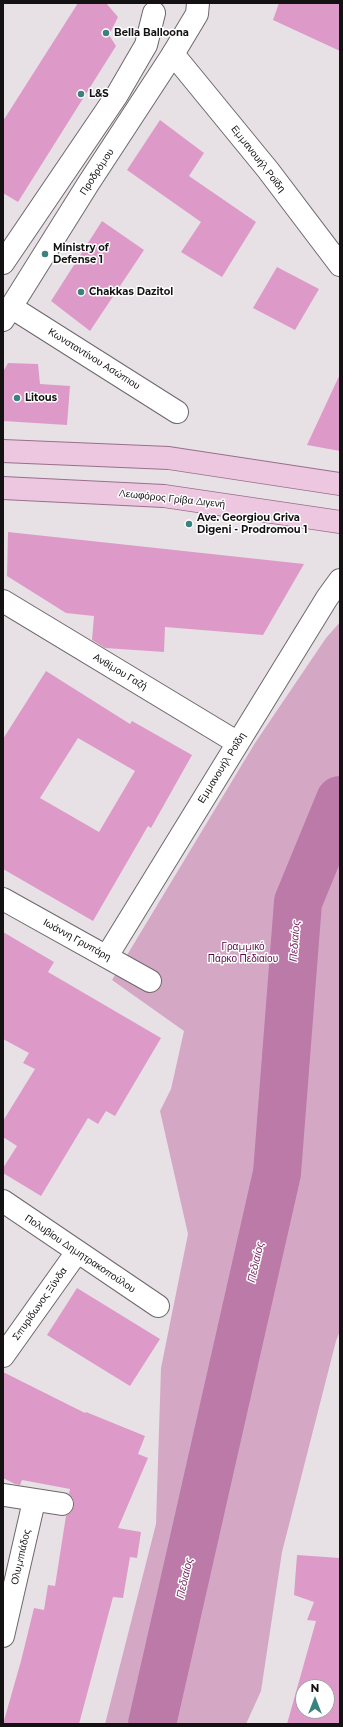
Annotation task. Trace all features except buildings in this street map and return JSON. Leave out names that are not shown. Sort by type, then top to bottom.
[{"type":"main road","points":[[6,450],[169,458],[340,484]]},
{"type":"main road","name":"Λεωφόρος Γρίβα Διγενή","points":[[3,488],[164,496],[340,522]]},
{"type":"street","name":"Προδρόμου","points":[[7,314],[88,184],[173,54],[190,23],[197,14],[198,3]]},
{"type":"street","points":[[153,8],[157,18],[166,26],[179,28],[190,23]]},
{"type":"street","points":[[3,263],[118,95],[146,45],[153,8]]},
{"type":"street","name":"Εμμανουήλ Ροϊδη","points":[[173,54],[268,170],[340,266]]},
{"type":"street","name":"Κωνσταντίνου Ασώπιου","points":[[7,314],[178,412]]},
{"type":"street","name":"Εμμανουήλ Ροΐδη","points":[[107,956],[327,598],[340,580]]},
{"type":"street","name":"Ανθίμου Γαζή","points":[[3,601],[238,743]]},
{"type":"street","name":"Ιωάννη Γρυπάρη","points":[[3,899],[150,981]]},
{"type":"street","name":"Πολυβίου Δημητρακοπούλου","points":[[3,1201],[158,1306]]},
{"type":"street","name":"Σπυρίδωνος Ξύνδα","points":[[3,1356],[77,1252]]},
{"type":"street","points":[[4,1495],[34,1501],[62,1504]]},
{"type":"street","name":"Ολυμπιάδος","points":[[3,1636],[34,1501]]},
{"type":"green space","name":"Γραμμικό Πάρκο Πεδιαίου","points":[[340,622],[340,1331],[336,1341],[282,1552],[261,1691],[246,1724],[105,1724],[156,1524],[161,1368],[188,1234],[160,1111],[171,1089],[184,1031],[112,980],[255,743],[326,638]]},
{"type":"waterway","name":"Πεδιαίος","points":[[152,1724],[277,1173],[298,902],[340,800]]},
{"type":"place","name":"Bella Balloona","points":[[106,33]]},
{"type":"place","name":"L&S","points":[[81,94]]},
{"type":"place","name":"Ministry of Defense 1","points":[[45,254]]},
{"type":"place","name":"Chakkas Dazitol","points":[[81,292]]},
{"type":"place","name":"Litous","points":[[17,398]]},
{"type":"place","name":"Ave. Georgiou Griva Digeni - Prodromou 1","points":[[189,524]]}]
